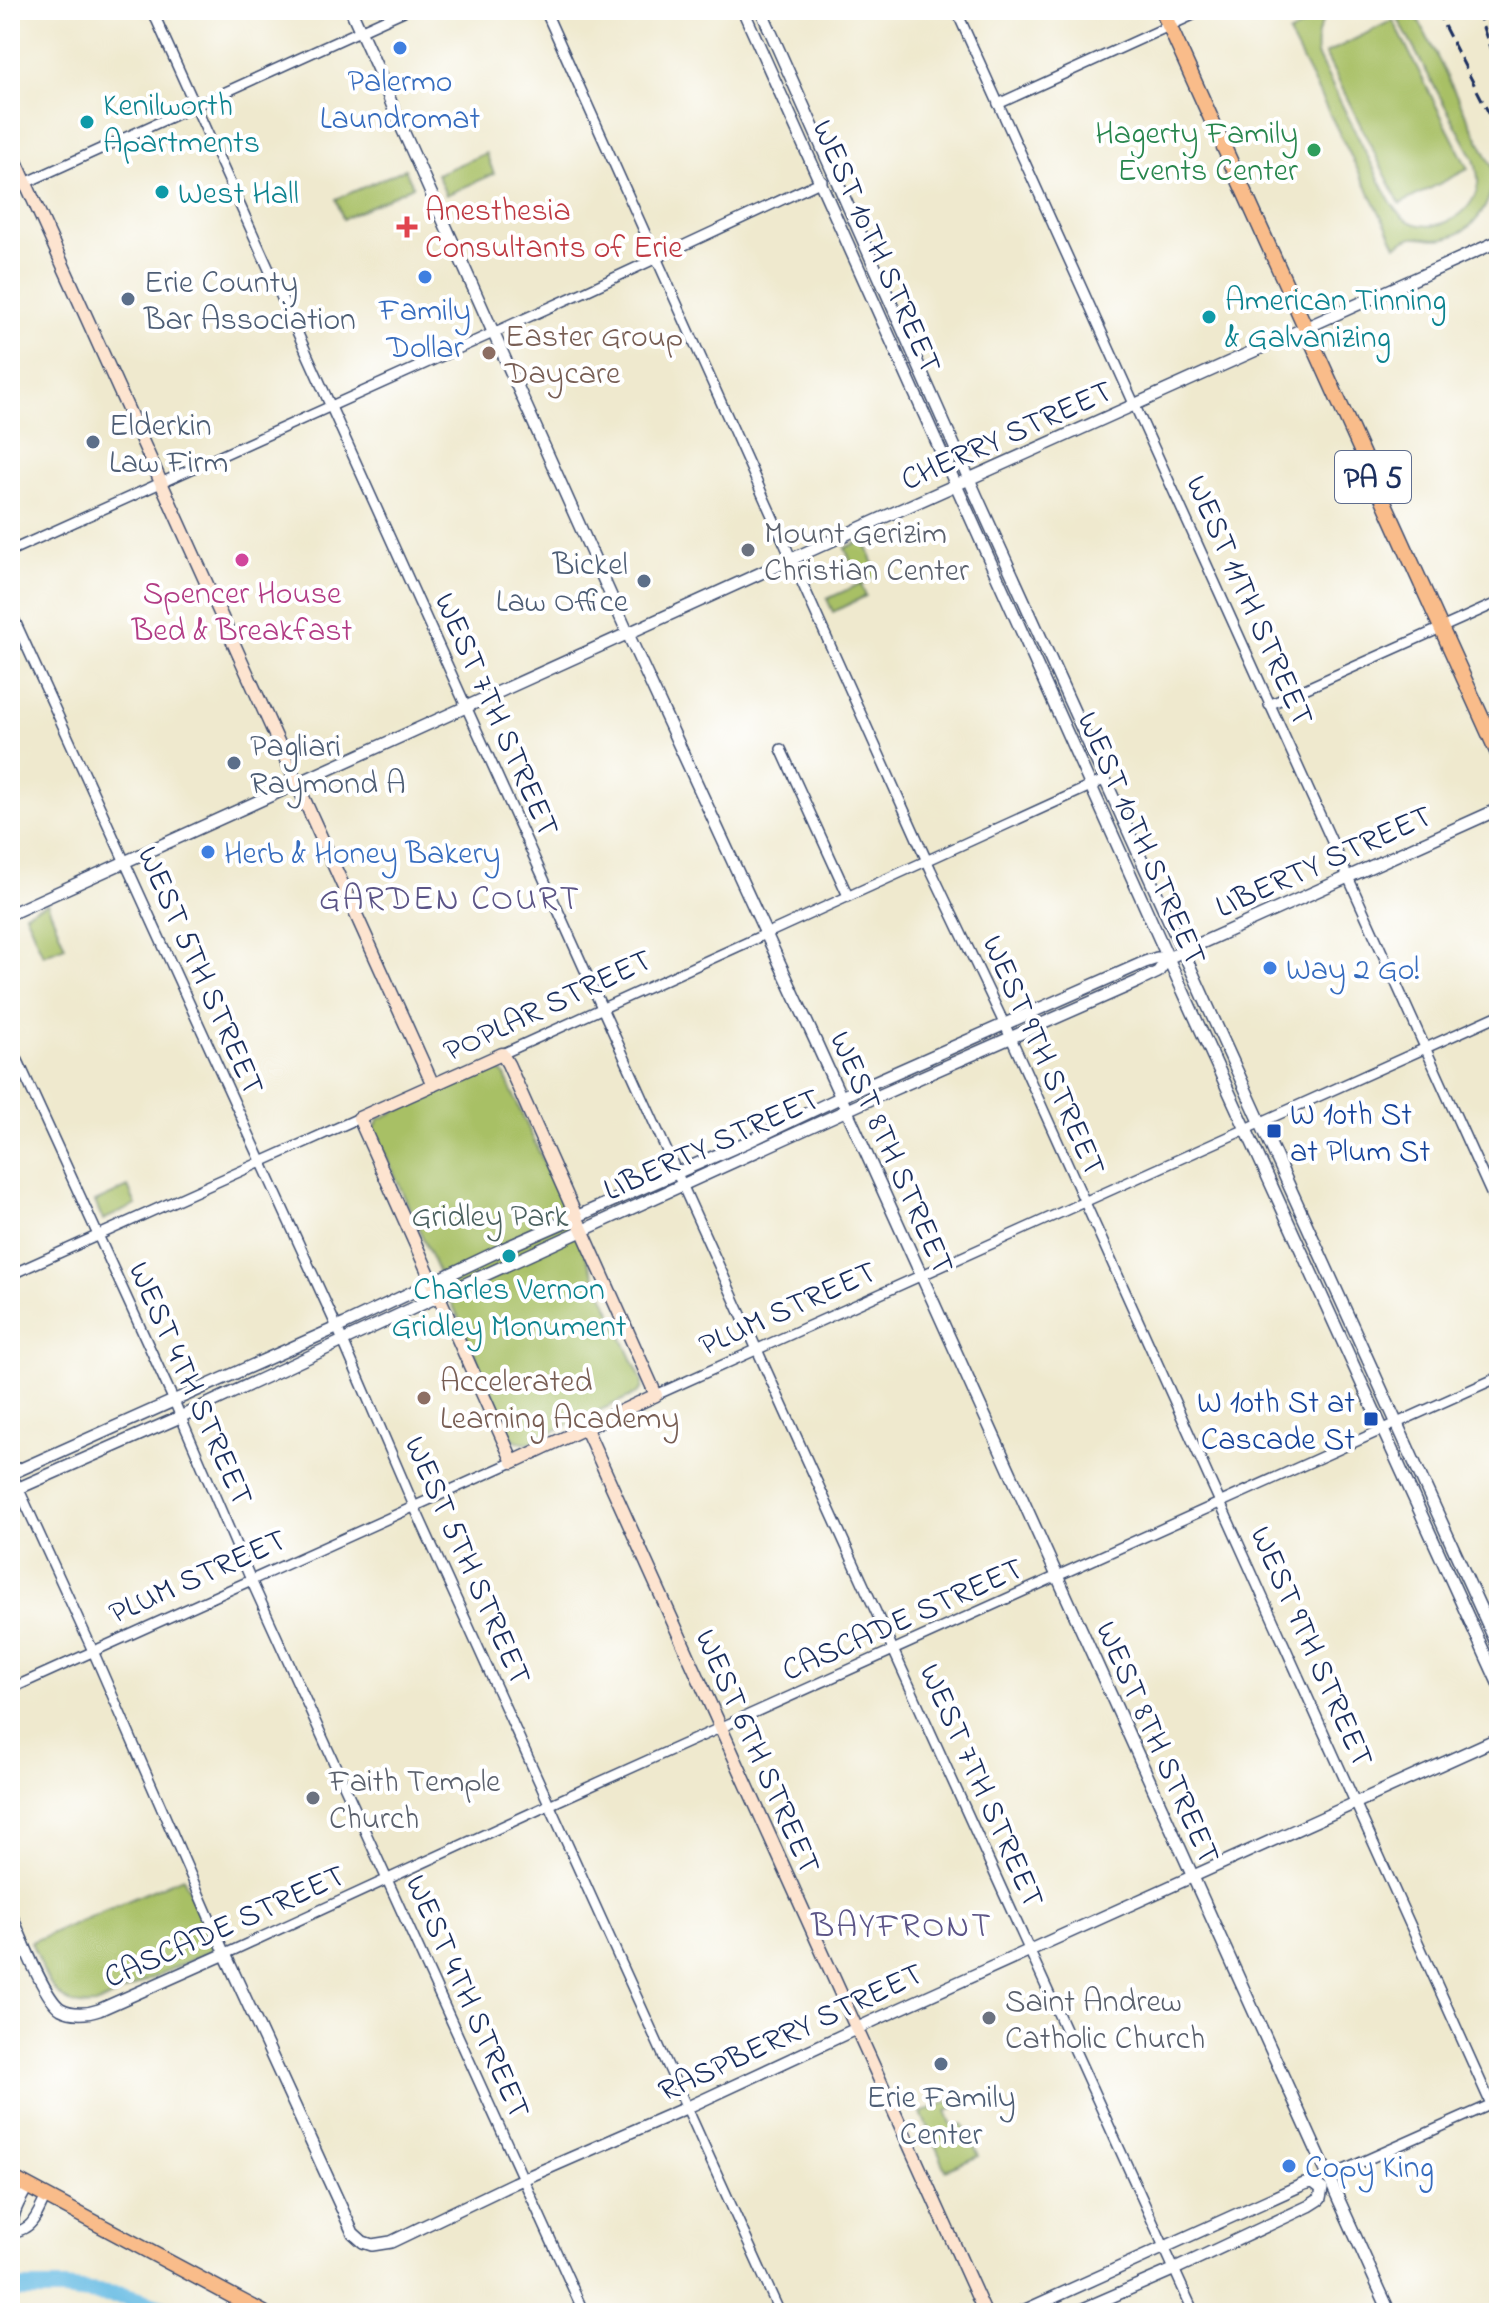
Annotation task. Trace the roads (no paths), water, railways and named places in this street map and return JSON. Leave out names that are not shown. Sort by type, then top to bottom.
[{"type":"main road","name":"PA 5","points":[[1162,10],[1499,756]]},
{"type":"main road","points":[[10,148],[433,1085]]},
{"type":"main road","points":[[502,1054],[656,1395]]},
{"type":"main road","name":"POPLAR STREET","points":[[359,1118],[502,1054]]},
{"type":"main road","points":[[359,1118],[513,1462]]},
{"type":"main road","name":"PLUM STREET","points":[[513,1462],[656,1395]]},
{"type":"main road","name":"WEST 6TH STREET","points":[[586,1429],[985,2313]]},
{"type":"main road","points":[[10,2177],[264,2313]]},
{"type":"street","name":"WEST 7TH STREET","points":[[152,10],[1194,2313]]},
{"type":"street","name":"WEST 8TH STREET","points":[[351,10],[399,123],[1192,1878],[1327,2184],[1390,2313]]},
{"type":"street","points":[[10,190],[406,10]]},
{"type":"street","name":"WEST 9TH STREET","points":[[545,10],[927,860],[1221,1502],[1354,1803],[1495,2103],[1499,2122]]},
{"type":"street","name":"WEST 10TH STREET","points":[[743,10],[1245,1129],[1499,1685]]},
{"type":"street","name":"WEST 10TH STREET","points":[[761,10],[1037,629],[1499,1649]]},
{"type":"street","name":"WEST 11TH STREET","points":[[956,10],[1499,1211]]},
{"type":"street","points":[[998,104],[1204,10]]},
{"type":"street","points":[[754,32],[768,25]]},
{"type":"street","points":[[10,551],[835,175]]},
{"type":"street","name":"CHERRY STREET","points":[[10,914],[1499,241]]},
{"type":"street","points":[[889,335],[902,328]]},
{"type":"street","points":[[1269,705],[1499,602]]},
{"type":"street","name":"WEST 5TH STREET","points":[[10,610],[780,2313]]},
{"type":"street","points":[[1023,635],[1037,629]]},
{"type":"street","points":[[781,749],[848,896]]},
{"type":"street","name":"POPLAR STREET","points":[[502,1054],[1106,779]]},
{"type":"street","name":"LIBERTY STREET","points":[[11,1473],[745,1143],[840,1097],[1145,962],[1168,958],[1499,809]]},
{"type":"street","name":"LIBERTY STREET","points":[[14,1490],[180,1417],[845,1111],[1158,972],[1168,958]]},
{"type":"street","name":"PLUM STREET","points":[[656,1395],[1499,1015]]},
{"type":"street","name":"WEST 4TH STREET","points":[[10,1043],[584,2313]]},
{"type":"street","name":"POPLAR STREET","points":[[10,1275],[359,1118]]},
{"type":"street","points":[[1313,1278],[1328,1272]]},
{"type":"street","name":"CASCADE STREET","points":[[10,1912],[48,1995],[62,2010],[80,2013],[99,2010],[1499,1377]]},
{"type":"street","name":"PLUM STREET","points":[[10,1689],[513,1462]]},
{"type":"street","points":[[11,1473],[14,1490],[93,1651],[225,1954]]},
{"type":"street","points":[[1430,1535],[1445,1529]]},
{"type":"street","name":"RASPBERRY STREET","points":[[225,1954],[356,2237],[372,2245],[391,2242],[1499,1738]]},
{"type":"street","points":[[1019,2313],[1304,2184],[1327,2184],[1495,2103]]},
{"type":"street","points":[[1074,2313],[1309,2206],[1320,2199],[1327,2184]]},
{"type":"street","points":[[28,2187],[14,2213],[12,2234],[31,2225],[46,2196]]},
{"type":"waterway","points":[[10,2289],[64,2289],[123,2296],[178,2313]]},
{"type":"railway","points":[[1436,10],[1499,133]]},
{"type":"railway","points":[[1477,10],[1499,74]]},
{"type":"place","name":"Palermo Laundromat","points":[[400,48]]},
{"type":"place","name":"Kenilworth Apartments","points":[[87,122]]},
{"type":"place","name":"Hagerty Family Events Center","points":[[1314,150]]},
{"type":"place","name":"West Hall","points":[[162,192]]},
{"type":"place","name":"Anesthesia Consultants of Erie","points":[[407,227]]},
{"type":"place","name":"Family Dollar","points":[[425,277]]},
{"type":"place","name":"Erie County Bar Association","points":[[128,299]]},
{"type":"place","name":"American Tinning & Galvanizing","points":[[1209,317]]},
{"type":"place","name":"Easter Group Daycare","points":[[489,353]]},
{"type":"place","name":"Elderkin Law Firm","points":[[93,442]]},
{"type":"place","name":"Mount Gerizim Christian Center","points":[[748,550]]},
{"type":"place","name":"Spencer House Bed & Breakfast","points":[[242,560]]},
{"type":"place","name":"Bickel Law Office","points":[[644,581]]},
{"type":"place","name":"Pagliari Raymond A","points":[[234,763]]},
{"type":"place","name":"Herb & Honey Bakery","points":[[208,852]]},
{"type":"place","name":"Way 2 Go!","points":[[1270,968]]},
{"type":"place","name":"W 10th St at Plum St","points":[[1274,1131]]},
{"type":"place","name":"Charles Vernon Gridley Monument","points":[[509,1256]]},
{"type":"place","name":"Accelerated Learning Academy","points":[[424,1398]]},
{"type":"place","name":"W 10th St at Cascade St","points":[[1371,1419]]},
{"type":"place","name":"Faith Temple Church","points":[[313,1798]]},
{"type":"place","name":"Saint Andrew Catholic Church","points":[[989,2018]]},
{"type":"place","name":"Erie Family Center","points":[[941,2064]]},
{"type":"place","name":"Copy King","points":[[1289,2166]]},
{"type":"district","name":"GARDEN COURT","points":[[450,897]]},
{"type":"district","name":"BAYFRONT","points":[[902,1924]]},
{"type":"park label","name":"Gridley Park","points":[[490,1215]]}]
